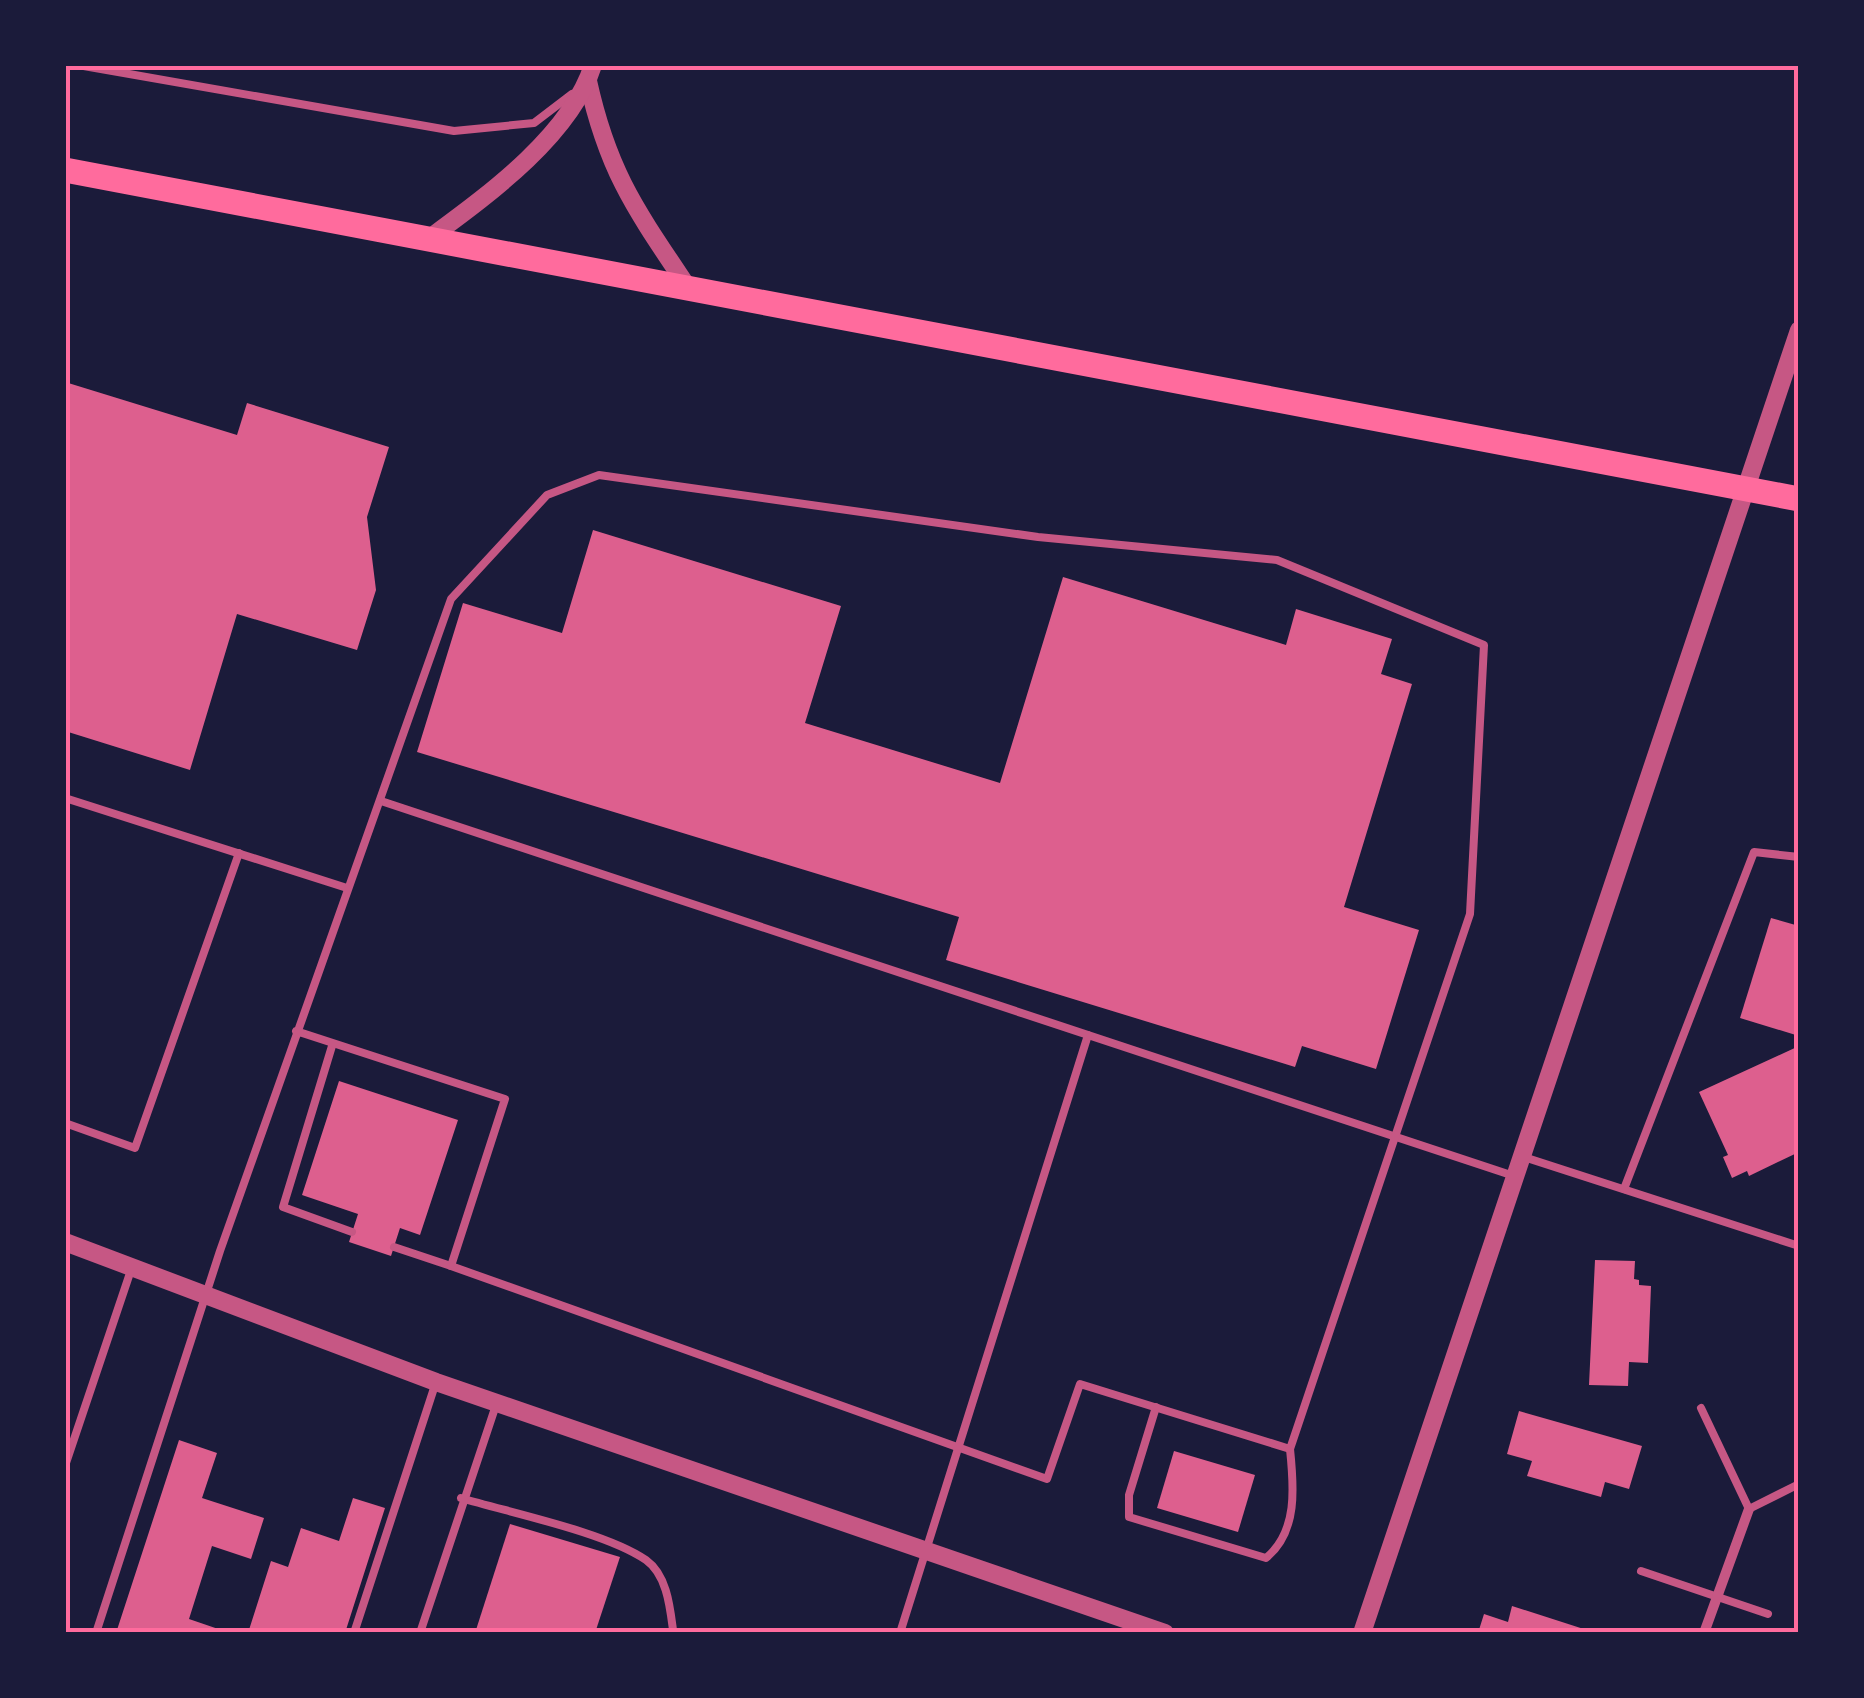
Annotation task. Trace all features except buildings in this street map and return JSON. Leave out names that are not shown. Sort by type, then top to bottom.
[{"type":"main road","points":[[65,170],[1799,499]]},
{"type":"street","points":[[431,237],[498,188],[536,149],[591,73]]},
{"type":"street","points":[[591,73],[598,129],[619,184],[687,286]]},
{"type":"street","points":[[1362,1633],[1799,330]]},
{"type":"street","points":[[65,1242],[436,1382],[1165,1633]]},
{"type":"street","points":[[1704,1633],[1750,1508]]},
{"type":"lane","points":[[78,65],[454,131],[501,130],[534,122],[591,73]]},
{"type":"lane","points":[[96,1633],[206,1293],[451,599],[547,496],[600,476],[1038,537],[1277,560],[1484,645],[1470,914],[1290,1449],[1294,1490],[1284,1544],[1266,1558],[1130,1517],[1128,1496],[1156,1408]]},
{"type":"lane","points":[[65,798],[347,888]]},
{"type":"lane","points":[[382,800],[1514,1176]]},
{"type":"lane","points":[[1624,1188],[1754,852],[1799,857]]},
{"type":"lane","points":[[65,1123],[135,1148],[239,853]]},
{"type":"lane","points":[[296,1031],[332,1046],[505,1099],[450,1266]]},
{"type":"lane","points":[[900,1633],[1088,1035]]},
{"type":"lane","points":[[332,1046],[283,1208],[352,1232]]},
{"type":"lane","points":[[1520,1156],[1799,1246]]},
{"type":"lane","points":[[394,1247],[1047,1479],[1080,1384],[1290,1449]]},
{"type":"lane","points":[[65,1466],[132,1265]]},
{"type":"lane","points":[[354,1633],[436,1382]]},
{"type":"lane","points":[[420,1633],[461,1498],[496,1403]]},
{"type":"lane","points":[[1701,1408],[1750,1508],[1799,1484]]},
{"type":"lane","points":[[461,1498],[598,1540],[648,1561],[668,1592],[676,1632]]},
{"type":"lane","points":[[1642,1571],[1768,1614]]}]
